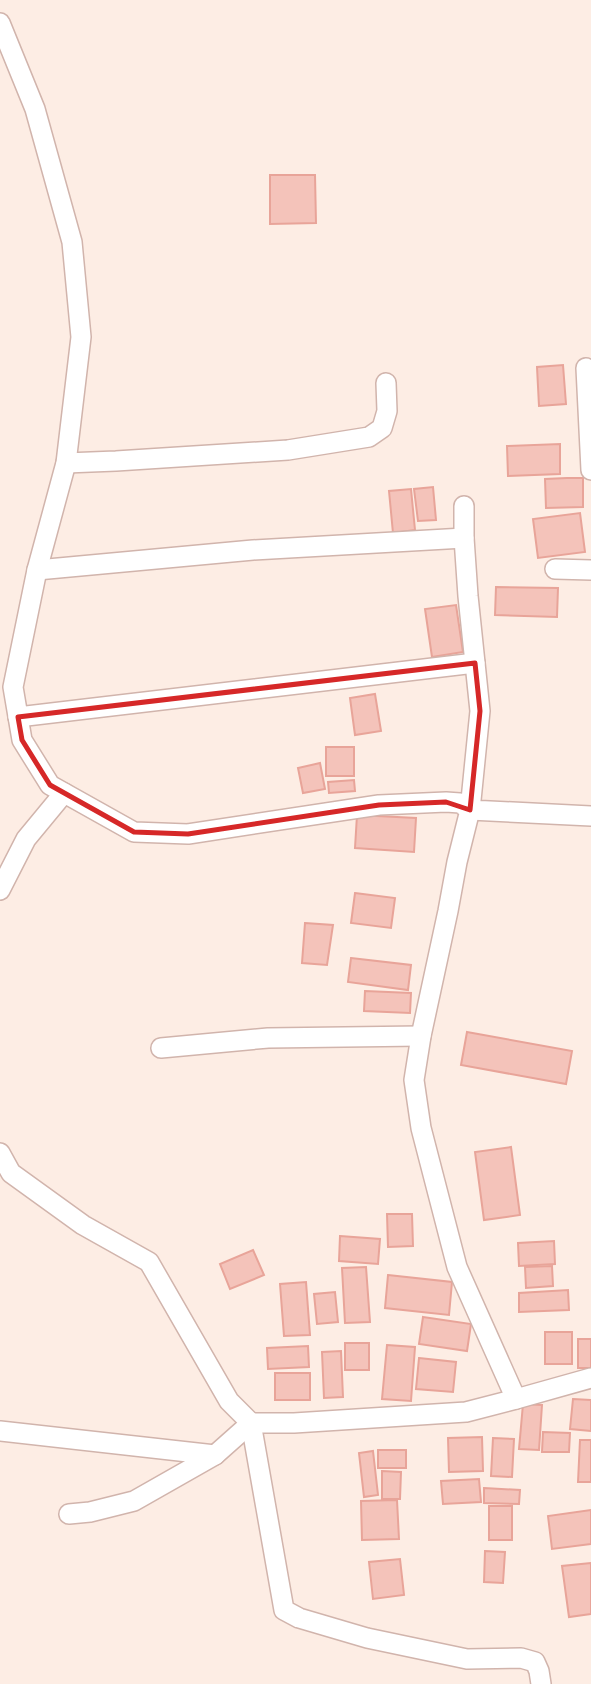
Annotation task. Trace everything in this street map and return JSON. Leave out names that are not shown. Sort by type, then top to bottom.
[{"type":"street","points":[[0,23],[35,109],[72,242],[81,337],[65,463],[37,570],[13,687],[22,740],[50,785],[134,832],[188,834],[379,805],[460,803],[470,810],[591,816]]},
{"type":"street","points":[[586,368],[591,470]]},
{"type":"street","points":[[65,463],[288,450],[369,437],[382,428],[387,411],[386,383]]},
{"type":"street","points":[[464,506],[468,596],[480,711],[470,810],[457,862],[414,1080],[421,1128],[453,1254],[516,1399]]},
{"type":"street","points":[[37,570],[253,550],[464,538]]},
{"type":"street","points":[[555,569],[591,570]]},
{"type":"street","points":[[18,717],[475,663]]},
{"type":"street","points":[[0,890],[26,839],[64,793]]},
{"type":"street","points":[[161,1048],[268,1038],[421,1037]]},
{"type":"street","points":[[0,1153],[11,1173],[83,1226],[149,1262],[229,1401],[251,1423],[284,1609],[299,1618],[367,1638],[467,1659],[522,1658],[535,1662],[541,1684]]},
{"type":"street","points":[[69,1514],[134,1502],[215,1455],[251,1423],[294,1423],[466,1412],[591,1378]]},
{"type":"street","points":[[0,1431],[215,1455]]},
{"type":"highlighted area","points":[[475,663],[480,711],[470,810],[446,802],[379,805],[188,834],[134,832],[50,785],[22,740],[18,717]]},
{"type":"building","points":[[270,175],[315,175],[316,223],[270,224]]},
{"type":"building","points":[[563,365],[566,404],[539,406],[537,367]]},
{"type":"building","points":[[560,444],[560,474],[508,476],[507,446]]},
{"type":"building","points":[[583,478],[583,507],[546,508],[545,479]]},
{"type":"building","points":[[433,487],[436,520],[418,521],[414,489]]},
{"type":"building","points":[[411,489],[415,530],[393,533],[389,491]]},
{"type":"building","points":[[580,513],[585,552],[538,558],[533,519]]},
{"type":"building","points":[[496,587],[558,588],[557,617],[495,615]]},
{"type":"building","points":[[456,605],[463,652],[432,657],[425,609]]},
{"type":"building","points":[[375,694],[381,731],[355,735],[350,698]]},
{"type":"building","points":[[326,747],[354,747],[354,776],[326,776]]},
{"type":"building","points":[[320,763],[325,789],[303,793],[298,768]]},
{"type":"building","points":[[354,780],[355,791],[329,793],[328,782]]},
{"type":"building","points":[[357,815],[416,818],[414,852],[355,848]]},
{"type":"building","points":[[355,893],[395,898],[391,928],[351,923]]},
{"type":"building","points":[[305,923],[333,925],[327,965],[302,963]]},
{"type":"building","points":[[351,958],[411,965],[408,990],[348,982]]},
{"type":"building","points":[[365,991],[411,993],[410,1013],[364,1011]]},
{"type":"building","points":[[467,1032],[572,1051],[566,1084],[461,1065]]},
{"type":"building","points":[[511,1147],[520,1215],[484,1220],[475,1152]]},
{"type":"building","points":[[387,1214],[412,1214],[413,1246],[388,1247]]},
{"type":"building","points":[[340,1236],[380,1239],[378,1264],[339,1261]]},
{"type":"building","points":[[554,1241],[555,1264],[519,1266],[518,1243]]},
{"type":"building","points":[[253,1250],[264,1275],[230,1289],[220,1264]]},
{"type":"building","points":[[552,1266],[553,1286],[526,1288],[525,1267]]},
{"type":"building","points":[[366,1267],[370,1322],[345,1323],[342,1268]]},
{"type":"building","points":[[388,1275],[452,1282],[449,1315],[385,1308]]},
{"type":"building","points":[[306,1282],[310,1335],[284,1336],[280,1284]]},
{"type":"building","points":[[568,1290],[569,1310],[519,1312],[519,1293]]},
{"type":"building","points":[[335,1292],[338,1322],[317,1324],[314,1294]]},
{"type":"building","points":[[423,1317],[471,1324],[467,1351],[419,1344]]},
{"type":"building","points":[[545,1332],[572,1332],[572,1364],[545,1364]]},
{"type":"building","points":[[578,1339],[591,1339],[591,1368],[578,1368]]},
{"type":"building","points":[[345,1343],[369,1343],[369,1370],[345,1370]]},
{"type":"building","points":[[387,1345],[415,1347],[411,1401],[382,1399]]},
{"type":"building","points":[[308,1346],[309,1367],[268,1369],[267,1348]]},
{"type":"building","points":[[341,1351],[343,1397],[324,1398],[322,1352]]},
{"type":"building","points":[[419,1358],[456,1362],[453,1392],[416,1389]]},
{"type":"building","points":[[275,1373],[310,1373],[310,1400],[275,1400]]},
{"type":"building","points":[[573,1399],[591,1400],[591,1431],[570,1429]]},
{"type":"building","points":[[523,1404],[542,1405],[539,1450],[519,1449]]},
{"type":"building","points":[[543,1432],[570,1433],[569,1452],[542,1452]]},
{"type":"building","points":[[482,1437],[483,1471],[449,1472],[448,1438]]},
{"type":"building","points":[[493,1438],[514,1439],[512,1477],[491,1476]]},
{"type":"building","points":[[580,1440],[591,1440],[591,1482],[578,1482]]},
{"type":"building","points":[[378,1450],[406,1450],[406,1468],[378,1468]]},
{"type":"building","points":[[373,1451],[378,1495],[364,1497],[359,1453]]},
{"type":"building","points":[[382,1471],[401,1472],[400,1499],[382,1499]]},
{"type":"building","points":[[479,1479],[481,1502],[443,1504],[441,1481]]},
{"type":"building","points":[[484,1488],[520,1490],[519,1504],[484,1503]]},
{"type":"building","points":[[397,1500],[399,1539],[362,1540],[361,1501]]},
{"type":"building","points":[[489,1506],[512,1506],[512,1540],[489,1540]]},
{"type":"building","points":[[591,1510],[591,1544],[552,1549],[548,1516]]},
{"type":"building","points":[[485,1551],[505,1552],[503,1583],[484,1582]]},
{"type":"building","points":[[400,1559],[404,1595],[373,1599],[369,1562]]},
{"type":"building","points":[[591,1563],[591,1614],[569,1617],[562,1566]]}]
